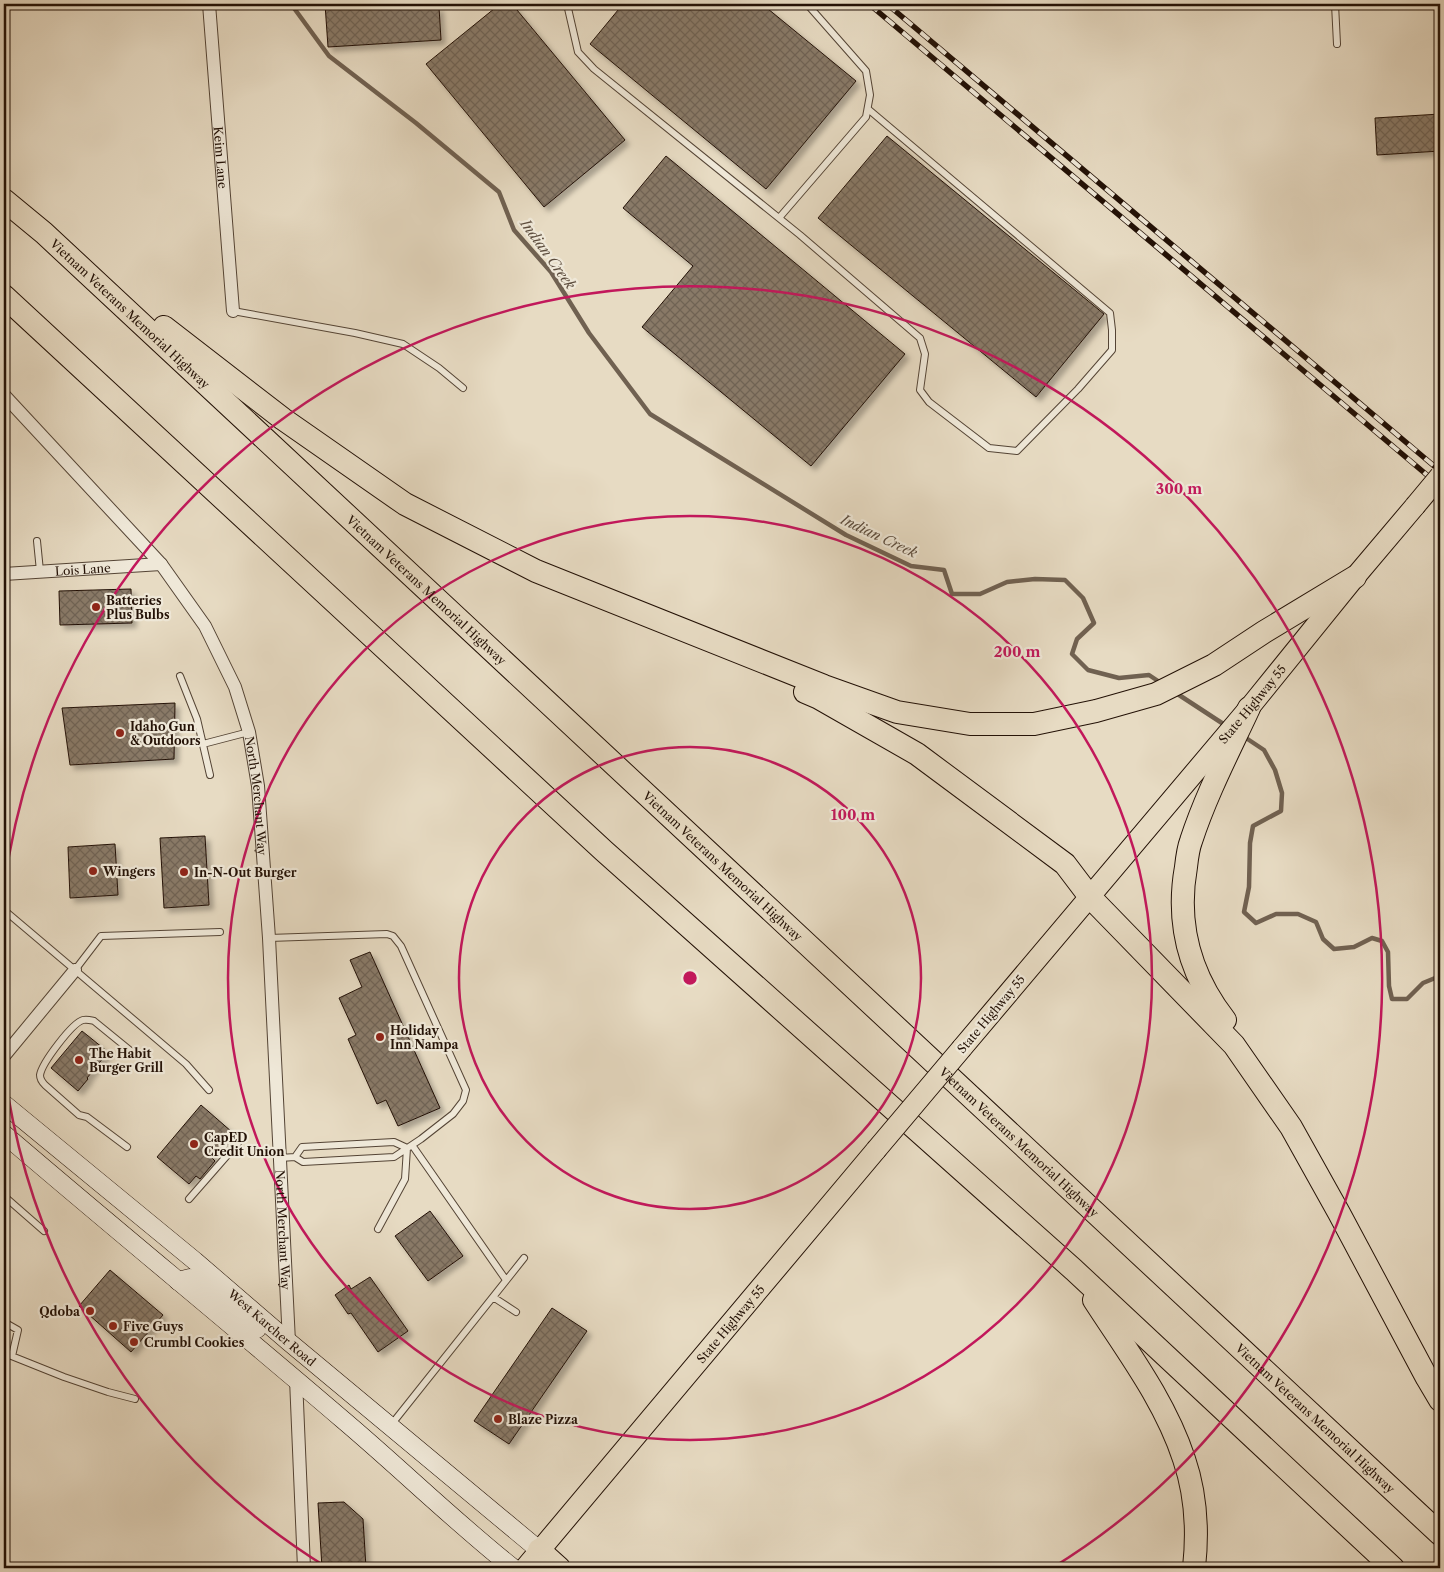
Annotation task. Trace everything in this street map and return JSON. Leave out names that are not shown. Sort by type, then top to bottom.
[{"type":"highway","name":"Vietnam Veterans Memorial Highway","points":[[4,200],[44,233],[1440,1534]]},
{"type":"highway","points":[[44,233],[283,419],[405,504],[536,571],[819,698],[917,754],[1065,864],[1090,897],[1234,1045],[1291,1127],[1440,1400]]},
{"type":"highway","points":[[4,296],[604,851],[1074,1270],[1393,1568]]},
{"type":"highway","name":"State Highway 55","points":[[525,1568],[1249,708],[1440,476]]},
{"type":"highway","points":[[536,571],[824,686],[897,712],[970,724],[1034,724],[1096,711],[1156,694],[1214,665],[1264,632],[1355,577]]},
{"type":"highway","points":[[1249,708],[1205,804],[1190,842],[1182,888],[1183,926],[1194,968],[1212,1004],[1298,1123],[1346,1207],[1384,1297]]},
{"type":"highway","points":[[1074,1270],[1136,1364],[1168,1418],[1185,1460],[1194,1502],[1196,1546],[1194,1568]]},
{"type":"highway","points":[[539,1550],[559,1568]]},
{"type":"main road","name":"West Karcher Road","points":[[4,1104],[195,1261],[289,1342],[539,1550]]},
{"type":"main road","name":"West Karcher Road","points":[[4,1134],[296,1379],[513,1568]]},
{"type":"main road","points":[[178,1281],[190,1278],[195,1279],[267,1338],[289,1342]]},
{"type":"street","name":"Keim Lane","points":[[209,4],[233,311]]},
{"type":"street","name":"North Merchant Way","points":[[4,394],[161,564],[205,626],[235,687],[249,732],[258,786],[269,938],[289,1342]]},
{"type":"street","name":"Lois Lane","points":[[4,574],[161,564]]},
{"type":"street","points":[[4,1056],[75,970]]},
{"type":"street","points":[[296,1379],[304,1568]]},
{"type":"lane","points":[[567,4],[578,52],[594,69],[779,218],[920,338],[925,354],[920,390],[929,402],[989,448],[1017,451],[1078,389],[1112,350],[1110,313],[868,109]]},
{"type":"lane","points":[[779,218],[866,117],[870,95],[866,72],[807,4]]},
{"type":"lane","points":[[1335,4],[1337,44]]},
{"type":"lane","points":[[233,311],[355,333],[403,344],[463,388]]},
{"type":"lane","points":[[38,541],[40,571]]},
{"type":"lane","points":[[180,676],[197,719],[210,775]]},
{"type":"lane","points":[[203,744],[249,732]]},
{"type":"lane","points":[[4,910],[186,1064],[209,1090]]},
{"type":"lane","points":[[75,970],[101,936],[220,932]]},
{"type":"lane","points":[[269,938],[387,934],[393,936],[401,946],[466,1090],[463,1102],[453,1114],[394,1157],[303,1162],[295,1157],[280,1158]]},
{"type":"lane","points":[[127,1147],[87,1116],[79,1115],[44,1085],[40,1074],[53,1051],[74,1025],[83,1020],[89,1019],[94,1021],[136,1056]]},
{"type":"lane","points":[[295,1157],[302,1147],[394,1142],[410,1147],[506,1280]]},
{"type":"lane","points":[[189,1199],[238,1143]]},
{"type":"lane","points":[[378,1229],[405,1179],[410,1147]]},
{"type":"lane","points":[[4,1196],[44,1231]]},
{"type":"lane","points":[[390,1426],[463,1332],[524,1258]]},
{"type":"lane","points":[[493,1297],[516,1312]]},
{"type":"lane","points":[[4,1322],[18,1330],[12,1356]]},
{"type":"lane","points":[[4,1353],[64,1377],[136,1399]]},
{"type":"building","points":[[325,4],[412,4],[413,9],[439,7],[441,40],[328,47]]},
{"type":"building","points":[[500,4],[512,4],[625,140],[544,207],[426,64]]},
{"type":"building","points":[[623,4],[762,4],[856,81],[766,189],[590,44]]},
{"type":"building","points":[[1440,114],[1440,151],[1377,155],[1375,118]]},
{"type":"building","points":[[887,136],[1104,314],[1036,397],[818,218]]},
{"type":"building","points":[[666,156],[905,354],[811,466],[642,327],[693,266],[623,208]]},
{"type":"building","name":"Batteries Plus Bulbs","points":[[131,589],[132,623],[60,625],[59,591]]},
{"type":"building","name":"Idaho Gun & Outdoors","points":[[175,703],[174,759],[70,765],[62,708]]},
{"type":"building","name":"In-N-Out Burger","points":[[205,836],[209,905],[164,908],[160,838]]},
{"type":"building","name":"Wingers","points":[[115,844],[118,895],[70,898],[68,847]]},
{"type":"building","name":"Holiday Inn Nampa","points":[[370,952],[440,1108],[398,1126],[386,1100],[377,1104],[348,1039],[356,1035],[339,998],[362,987],[350,960]]},
{"type":"building","name":"The Habit Burger Grill","points":[[82,1031],[108,1052],[78,1091],[51,1068]]},
{"type":"building","name":"CapED Credit Union","points":[[201,1105],[232,1132],[211,1157],[215,1161],[200,1179],[196,1176],[189,1184],[157,1157]]},
{"type":"building","points":[[430,1211],[463,1256],[428,1281],[395,1236]]},
{"type":"building","points":[[110,1270],[163,1315],[131,1352],[79,1306]]},
{"type":"building","points":[[370,1277],[408,1331],[378,1352],[351,1313],[348,1314],[335,1295],[349,1285],[351,1289]]},
{"type":"building","points":[[552,1308],[587,1331],[509,1444],[474,1421]]},
{"type":"building","points":[[344,1502],[363,1519],[366,1568],[322,1568],[318,1503]]},
{"type":"waterway","name":"Indian Creek","points":[[291,4],[329,56],[416,123],[499,192],[514,230],[551,272],[589,333],[650,414],[846,535],[911,566],[944,570],[952,594],[980,594],[1007,582],[1035,579],[1065,580],[1083,598],[1094,623],[1077,639],[1072,654],[1088,670],[1119,678],[1149,675],[1161,683]]},
{"type":"waterway","name":"Indian Creek","points":[[1176,693],[1228,727]]},
{"type":"waterway","name":"Indian Creek","points":[[1243,736],[1264,750],[1275,770],[1282,793],[1281,811],[1253,826],[1250,843],[1249,887],[1244,912],[1256,923],[1276,914],[1298,914],[1316,922],[1323,939],[1334,949],[1354,947],[1372,938],[1382,941],[1388,952],[1389,986],[1392,999],[1407,999],[1423,983],[1440,976]]},
{"type":"railway","points":[[869,4],[1440,486]]},
{"type":"railway","points":[[887,4],[1440,471]]},
{"type":"place","name":"Batteries Plus Bulbs","points":[[96,607]]},
{"type":"place","name":"Idaho Gun & Outdoors","points":[[120,733]]},
{"type":"place","name":"Wingers","points":[[93,871]]},
{"type":"place","name":"In-N-Out Burger","points":[[184,872]]},
{"type":"place","name":"Holiday Inn Nampa","points":[[380,1037]]},
{"type":"place","name":"The Habit Burger Grill","points":[[79,1060]]},
{"type":"place","name":"CapED Credit Union","points":[[194,1144]]},
{"type":"place","name":"Qdoba","points":[[90,1311]]},
{"type":"place","name":"Five Guys","points":[[113,1326]]},
{"type":"place","name":"Crumbl Cookies","points":[[134,1342]]},
{"type":"place","name":"Blaze Pizza","points":[[498,1419]]}]
